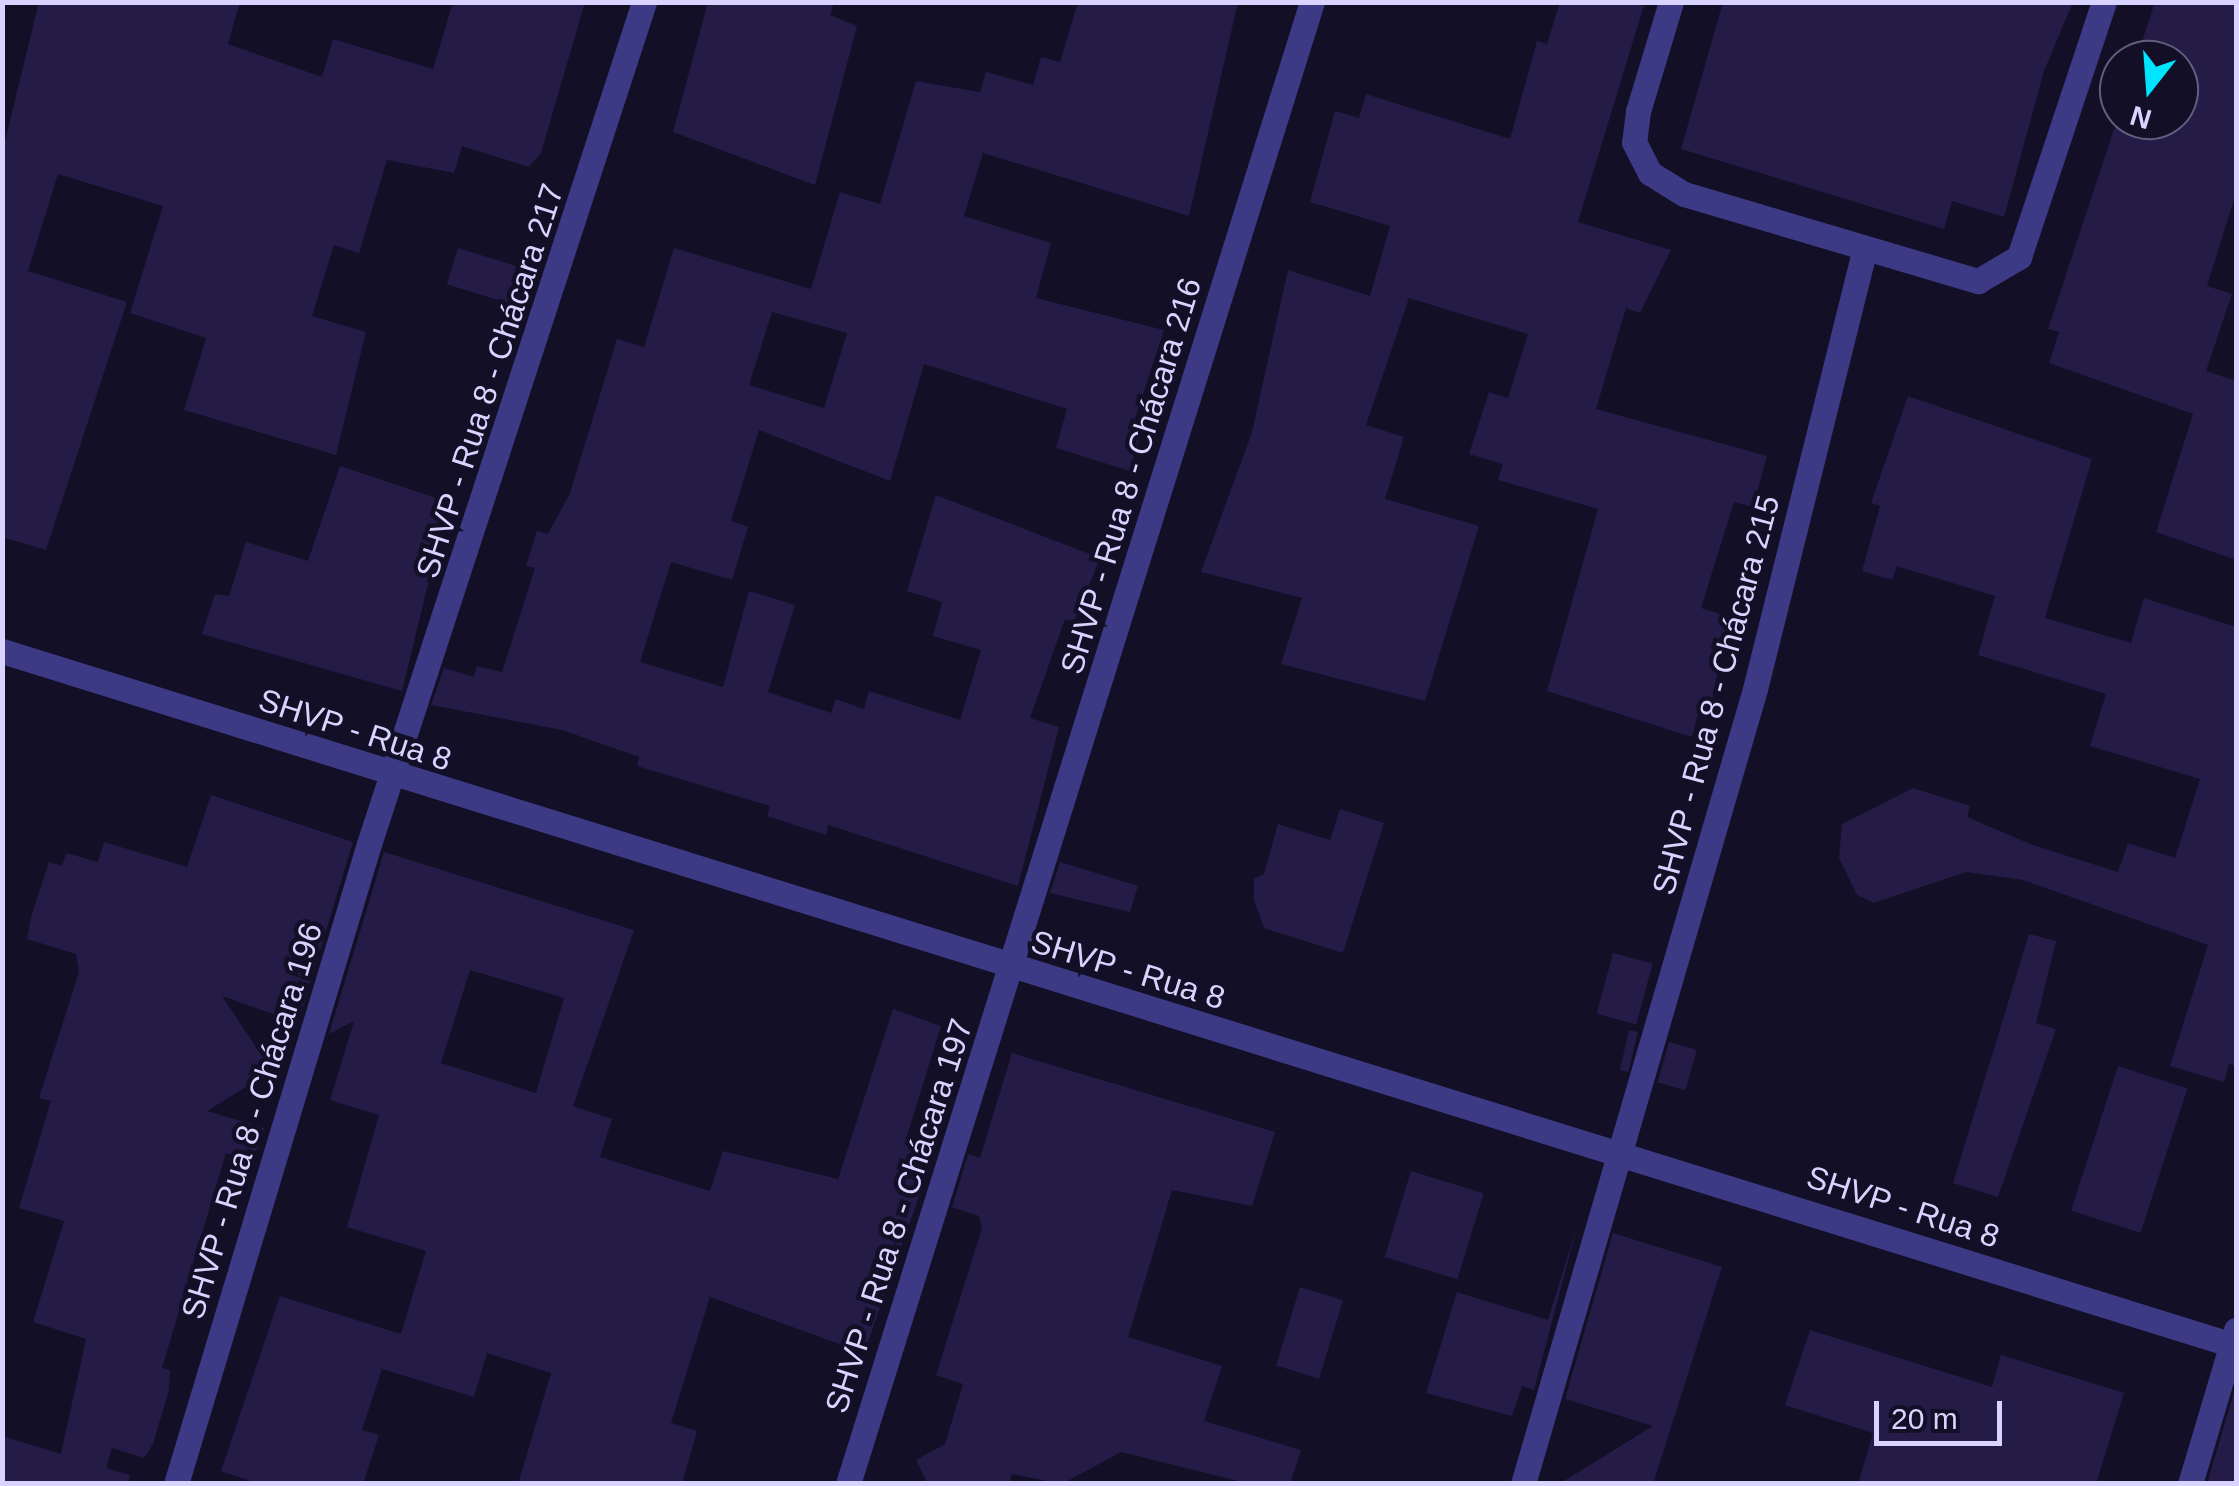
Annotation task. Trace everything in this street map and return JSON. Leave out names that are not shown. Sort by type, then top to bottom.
[{"type":"street","name":"SHVP - Rua 8 - Chácara 217","points":[[393,777],[644,2]]},
{"type":"street","name":"SHVP - Rua 8 - Chácara 216","points":[[1011,968],[1312,2]]},
{"type":"street","points":[[1671,2],[1638,112],[1640,160],[1684,194],[1864,252],[1978,281],[2007,272],[2048,180],[2104,2]]},
{"type":"street","name":"SHVP - Rua 8 - Chácara 215","points":[[1523,1484],[1625,1152],[1864,252]]},
{"type":"street","name":"SHVP - Rua 8","points":[[2,651],[393,777],[1011,968],[2235,1340]]},
{"type":"street","name":"SHVP - Rua 8 - Chácara 196","points":[[176,1484],[393,777]]},
{"type":"street","name":"SHVP - Rua 8 - Chácara 197","points":[[848,1484],[1011,968]]},
{"type":"street","points":[[2190,1484],[2235,1340]]},
{"type":"building","points":[[39,2],[240,2],[228,44],[322,77],[333,39],[433,69],[453,2],[585,2],[541,153],[529,167],[462,146],[454,173],[387,160],[359,253],[334,245],[312,316],[366,332],[336,455],[184,410],[206,338],[130,313],[163,206],[58,174],[28,271],[127,302],[46,550],[2,537],[2,153]]},
{"type":"building","points":[[708,2],[834,2],[830,15],[857,26],[815,185],[673,132]]},
{"type":"building","points":[[1078,2],[1238,2],[1189,216],[983,153],[964,216],[1051,243],[1036,298],[1164,330],[1129,437],[1139,440],[1130,471],[1056,448],[1067,409],[924,364],[890,481],[759,430],[731,521],[748,527],[732,580],[671,562],[640,662],[723,687],[749,591],[795,605],[768,692],[831,713],[836,699],[864,709],[869,691],[960,720],[981,650],[933,636],[942,602],[907,591],[936,495],[1100,558],[1074,622],[1065,619],[1030,718],[1059,727],[1018,886],[828,825],[826,835],[767,816],[770,806],[637,766],[639,757],[562,730],[431,705],[444,668],[474,677],[477,666],[502,672],[535,568],[526,566],[537,531],[548,534],[570,493],[617,339],[644,347],[674,248],[811,289],[840,192],[880,204],[916,81],[980,92],[986,72],[1033,85],[1041,57],[1060,62]],"holes":[[[772,312],[847,333],[824,408],[749,385]]]},
{"type":"building","points":[[1560,2],[1645,2],[1578,222],[1671,250],[1640,313],[1626,308],[1596,409],[1767,456],[1753,507],[1734,502],[1701,608],[1729,617],[1710,710],[1700,707],[1692,737],[1547,691],[1598,509],[1498,480],[1503,464],[1469,454],[1489,392],[1508,398],[1528,334],[1409,298],[1366,425],[1404,437],[1385,499],[1479,526],[1425,701],[1281,664],[1302,598],[1201,572],[1252,432],[1288,270],[1370,296],[1390,226],[1310,202],[1335,111],[1359,118],[1366,94],[1510,139],[1537,41],[1547,44]]},
{"type":"building","points":[[1723,2],[2073,2],[2044,71],[2004,217],[1952,201],[1944,229],[1681,149]]},
{"type":"building","points":[[2155,2],[2236,2],[2236,193],[2207,286],[2232,294],[2206,371],[2236,381],[2236,560],[2156,532],[2193,414],[2049,363],[2059,332],[2048,329],[2110,140],[2199,140],[2199,40],[2143,40]]},
{"type":"building","points":[[458,248],[533,271],[521,307],[447,284]]},
{"type":"building","points":[[1908,396],[2092,459],[2045,618],[2131,643],[2144,598],[2236,627],[2236,1066],[2229,1064],[2224,1082],[2170,1066],[2208,945],[2023,880],[1966,872],[1874,903],[1857,895],[1839,858],[1842,824],[1913,788],[1970,806],[1967,817],[2030,844],[2118,872],[2128,843],[2175,858],[2200,779],[2090,746],[2106,694],[1978,655],[1995,596],[1897,566],[1892,580],[1862,571],[1880,506],[1871,503]]},
{"type":"building","points":[[340,466],[448,502],[402,691],[202,634],[215,594],[229,596],[246,542],[308,561]]},
{"type":"building","points":[[211,795],[353,842],[298,1023],[222,996],[272,1071],[207,1111],[264,1128],[253,1161],[226,1153],[162,1368],[170,1370],[169,1390],[153,1444],[144,1458],[112,1448],[106,1468],[130,1475],[128,1484],[2,1484],[2,1436],[61,1454],[86,1339],[33,1322],[64,1221],[19,1208],[51,1101],[39,1098],[79,972],[76,954],[27,939],[31,917],[49,862],[62,866],[66,853],[98,862],[104,842],[187,867]]},
{"type":"building","points":[[1340,809],[1384,823],[1343,953],[1264,928],[1254,900],[1254,878],[1264,874],[1278,824],[1330,840]]},
{"type":"building","points":[[384,852],[634,930],[573,1106],[612,1119],[600,1157],[710,1191],[723,1151],[838,1179],[893,1009],[941,1026],[907,1136],[937,1145],[864,1353],[710,1297],[671,1423],[697,1431],[682,1484],[518,1484],[551,1373],[487,1353],[474,1397],[382,1369],[362,1430],[379,1435],[363,1484],[260,1484],[221,1471],[280,1296],[401,1334],[426,1251],[347,1227],[379,1115],[330,1100],[354,1021],[329,1034]],"holes":[[[470,970],[564,998],[536,1093],[441,1063]]]},
{"type":"building","points":[[1060,862],[1138,886],[1130,912],[1050,893]]},
{"type":"building","points":[[2029,934],[2056,941],[2036,1023],[2056,1029],[1998,1197],[1953,1183]]},
{"type":"building","points":[[1613,953],[1653,964],[1636,1024],[1597,1014]]},
{"type":"building","points":[[1629,1030],[1638,1032],[1629,1072],[1620,1070]]},
{"type":"building","points":[[1669,1042],[1697,1050],[1685,1090],[1657,1082]]},
{"type":"building","points":[[1012,1053],[1275,1132],[1252,1206],[1172,1190],[1128,1337],[1222,1366],[1204,1421],[1301,1450],[1290,1484],[1250,1484],[1121,1452],[1062,1484],[1012,1474],[1009,1484],[928,1484],[916,1460],[945,1444],[963,1384],[936,1375],[982,1228],[979,1216],[952,1207],[968,1154],[980,1158]]},
{"type":"building","points":[[2118,1066],[2187,1089],[2140,1233],[2071,1211]]},
{"type":"building","points":[[1411,1171],[1484,1193],[1457,1279],[1385,1257]]},
{"type":"building","points":[[1578,1223],[1534,1390],[1522,1386],[1512,1416],[1426,1393],[1457,1292],[1548,1320]]},
{"type":"building","points":[[1613,1233],[1722,1267],[1653,1484],[1559,1484],[1653,1426],[1565,1399]]},
{"type":"building","points":[[1300,1287],[1343,1300],[1319,1379],[1276,1365]]},
{"type":"building","points":[[1810,1330],[1992,1387],[2001,1355],[2124,1393],[2096,1484],[1858,1484],[1873,1433],[1785,1405]]},
{"type":"building","points":[[2236,1385],[2236,1484],[2207,1484]]}]
